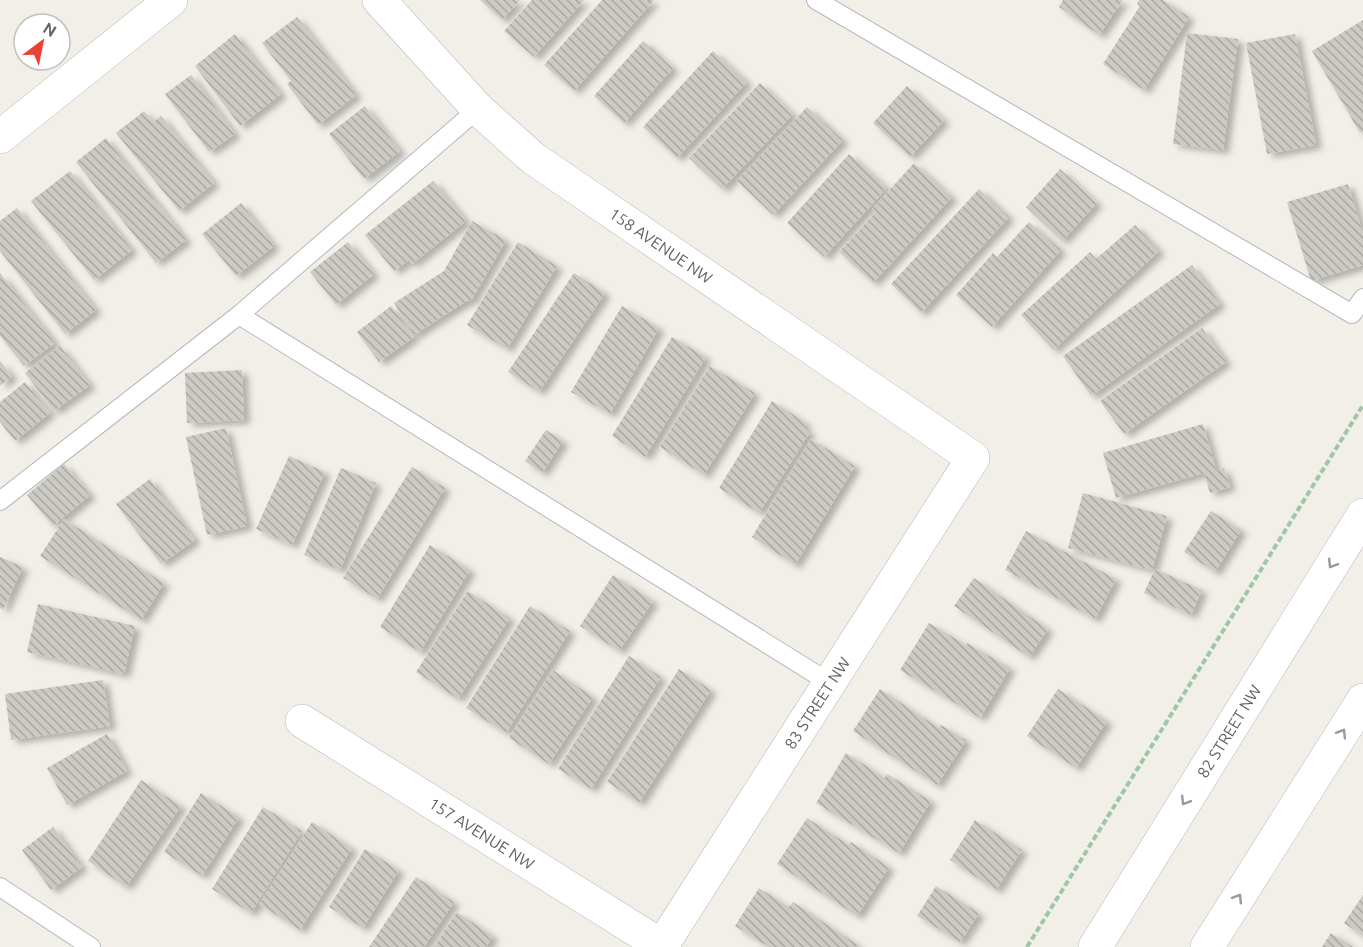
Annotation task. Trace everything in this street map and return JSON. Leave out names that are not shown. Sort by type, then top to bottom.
[{"type":"street","points":[[0,137],[171,0]]},
{"type":"street","name":"158 AVENUE NW","points":[[379,0],[478,109],[534,159],[973,458]]},
{"type":"street","name":"83 STREET NW","points":[[661,946],[973,458]]},
{"type":"street","name":"82 STREET NW","points":[[1095,947],[1363,515]]},
{"type":"street","points":[[1207,947],[1363,700]]},
{"type":"street","name":"157 AVENUE NW","points":[[302,721],[661,946]]},
{"type":"lane","points":[[816,0],[1352,314],[1363,298]]},
{"type":"lane","points":[[0,501],[239,315],[478,109]]},
{"type":"lane","points":[[239,315],[830,683]]},
{"type":"lane","points":[[0,887],[91,947]]},
{"type":"path","points":[[1027,947],[1363,405]]},
{"type":"building","points":[[480,0],[520,0],[502,20]]},
{"type":"building","points":[[532,0],[584,0],[534,57],[504,31]]},
{"type":"building","points":[[602,0],[654,0],[574,91],[544,65]]},
{"type":"building","points":[[1063,0],[1123,0],[1099,35],[1059,7]]},
{"type":"building","points":[[1139,0],[1163,0],[1189,17],[1144,90],[1103,64],[1140,6],[1137,4]]},
{"type":"building","points":[[297,17],[356,95],[318,125],[287,84],[291,81],[262,43]]},
{"type":"building","points":[[1363,20],[1363,131],[1360,133],[1312,51]]},
{"type":"building","points":[[1187,33],[1238,39],[1223,150],[1173,144]]},
{"type":"building","points":[[235,34],[281,94],[240,126],[195,66]]},
{"type":"building","points":[[1295,34],[1316,145],[1267,154],[1246,43]]},
{"type":"building","points":[[643,41],[673,68],[624,123],[594,96]]},
{"type":"building","points":[[713,51],[747,82],[677,158],[643,127]]},
{"type":"building","points":[[191,75],[235,134],[209,152],[165,94]]},
{"type":"building","points":[[760,83],[793,114],[722,189],[689,158]]},
{"type":"building","points":[[907,86],[944,120],[910,157],[873,123]]},
{"type":"building","points":[[365,106],[400,151],[364,179],[329,134]]},
{"type":"building","points":[[807,107],[843,140],[773,215],[737,181]]},
{"type":"building","points":[[144,111],[153,122],[161,116],[214,183],[179,211],[116,133]]},
{"type":"building","points":[[106,138],[186,240],[156,263],[76,162]]},
{"type":"building","points":[[849,154],[887,188],[824,257],[787,223]]},
{"type":"building","points":[[914,163],[952,197],[873,283],[839,252],[876,212],[872,209]]},
{"type":"building","points":[[1060,169],[1097,203],[1062,241],[1026,207]]},
{"type":"building","points":[[70,171],[132,250],[94,280],[31,201]]},
{"type":"building","points":[[433,181],[466,221],[412,264],[409,260],[394,271],[365,235]]},
{"type":"building","points":[[1348,184],[1363,234],[1363,265],[1311,281],[1287,202]]},
{"type":"building","points":[[979,189],[1009,217],[921,313],[891,284]]},
{"type":"building","points":[[241,203],[274,246],[236,276],[202,234]]},
{"type":"building","points":[[17,208],[96,310],[65,334],[0,251],[0,221]]},
{"type":"building","points":[[472,221],[506,240],[471,301],[468,300],[414,335],[394,303],[444,271]]},
{"type":"building","points":[[1029,222],[1061,250],[992,327],[956,295],[993,253],[997,257]]},
{"type":"building","points":[[1135,225],[1159,251],[1053,350],[1021,315],[1090,252],[1096,259]]},
{"type":"building","points":[[348,242],[374,274],[336,305],[310,272]]},
{"type":"building","points":[[518,242],[557,266],[507,349],[467,325]]},
{"type":"building","points":[[1192,265],[1220,304],[1091,396],[1063,356]]},
{"type":"building","points":[[0,273],[55,343],[24,366],[0,336]]},
{"type":"building","points":[[574,273],[605,293],[539,392],[508,372]]},
{"type":"building","points":[[391,306],[414,337],[379,362],[357,332]]},
{"type":"building","points":[[622,306],[659,328],[610,414],[571,392]]},
{"type":"building","points":[[1202,328],[1226,362],[1124,434],[1100,401]]},
{"type":"building","points":[[672,337],[706,357],[645,457],[612,436]]},
{"type":"building","points":[[60,346],[90,385],[54,411],[25,373]]},
{"type":"building","points":[[0,361],[12,376],[0,386]]},
{"type":"building","points":[[710,366],[755,393],[704,475],[660,447]]},
{"type":"building","points":[[242,370],[244,420],[187,423],[185,373]]},
{"type":"building","points":[[25,382],[50,413],[15,441],[0,422],[0,402]]},
{"type":"building","points":[[772,401],[806,423],[803,428],[810,432],[759,513],[719,488]]},
{"type":"building","points":[[1203,424],[1216,470],[1224,468],[1230,487],[1210,493],[1204,473],[1116,498],[1103,453]]},
{"type":"building","points":[[226,428],[247,526],[207,535],[186,437]]},
{"type":"building","points":[[546,430],[563,441],[542,473],[525,461]]},
{"type":"building","points":[[811,439],[855,466],[795,565],[752,537]]},
{"type":"building","points":[[289,456],[325,472],[292,545],[256,529]]},
{"type":"building","points":[[64,464],[90,495],[53,526],[27,495]]},
{"type":"building","points":[[412,467],[445,488],[377,599],[343,578]]},
{"type":"building","points":[[341,468],[376,483],[340,570],[304,555]]},
{"type":"building","points":[[150,479],[195,540],[161,564],[116,504]]},
{"type":"building","points":[[1083,493],[1167,516],[1152,570],[1068,548]]},
{"type":"building","points":[[1211,511],[1241,530],[1215,572],[1184,552]]},
{"type":"building","points":[[64,519],[164,583],[141,620],[40,556]]},
{"type":"building","points":[[1026,531],[1116,579],[1095,619],[1005,570]]},
{"type":"building","points":[[430,545],[470,570],[420,652],[380,627]]},
{"type":"building","points":[[0,557],[23,567],[3,610],[0,608]]},
{"type":"building","points":[[1155,569],[1202,590],[1191,615],[1144,593]]},
{"type":"building","points":[[613,575],[653,601],[619,651],[580,626]]},
{"type":"building","points":[[974,578],[1048,629],[1029,657],[954,606]]},
{"type":"building","points":[[468,591],[510,618],[458,699],[416,672]]},
{"type":"building","points":[[38,604],[135,626],[124,674],[27,652]]},
{"type":"building","points":[[530,606],[570,631],[506,733],[466,708]]},
{"type":"building","points":[[929,623],[1010,668],[980,718],[900,670]]},
{"type":"building","points":[[629,656],[661,677],[591,789],[558,769]]},
{"type":"building","points":[[679,669],[711,690],[639,803],[607,782]]},
{"type":"building","points":[[553,670],[593,697],[549,764],[509,738]]},
{"type":"building","points":[[103,680],[110,726],[11,740],[5,694]]},
{"type":"building","points":[[880,689],[939,728],[941,725],[966,740],[937,785],[853,731]]},
{"type":"building","points":[[1058,689],[1107,721],[1076,768],[1027,736]]},
{"type":"building","points":[[107,734],[127,771],[67,805],[47,768]]},
{"type":"building","points":[[846,753],[885,778],[887,774],[931,801],[899,853],[816,803]]},
{"type":"building","points":[[141,780],[181,806],[126,887],[88,861]]},
{"type":"building","points":[[201,793],[239,817],[202,876],[164,852]]},
{"type":"building","points":[[263,807],[302,831],[251,913],[212,889]]},
{"type":"building","points":[[807,818],[849,845],[851,842],[889,867],[857,916],[777,864]]},
{"type":"building","points":[[975,820],[1022,850],[996,890],[950,860]]},
{"type":"building","points":[[312,822],[352,848],[300,930],[259,904]]},
{"type":"building","points":[[53,827],[82,867],[51,890],[22,850]]},
{"type":"building","points":[[365,849],[399,870],[363,928],[329,907]]},
{"type":"building","points":[[416,877],[454,902],[424,947],[369,947]]},
{"type":"building","points":[[936,886],[979,913],[960,942],[917,916]]},
{"type":"building","points":[[759,888],[789,907],[793,902],[858,945],[856,947],[769,947],[735,926]]},
{"type":"building","points":[[1363,895],[1363,936],[1344,923]]},
{"type":"building","points":[[457,912],[493,936],[486,947],[434,947]]},
{"type":"building","points":[[1331,933],[1353,947],[1322,947]]}]
